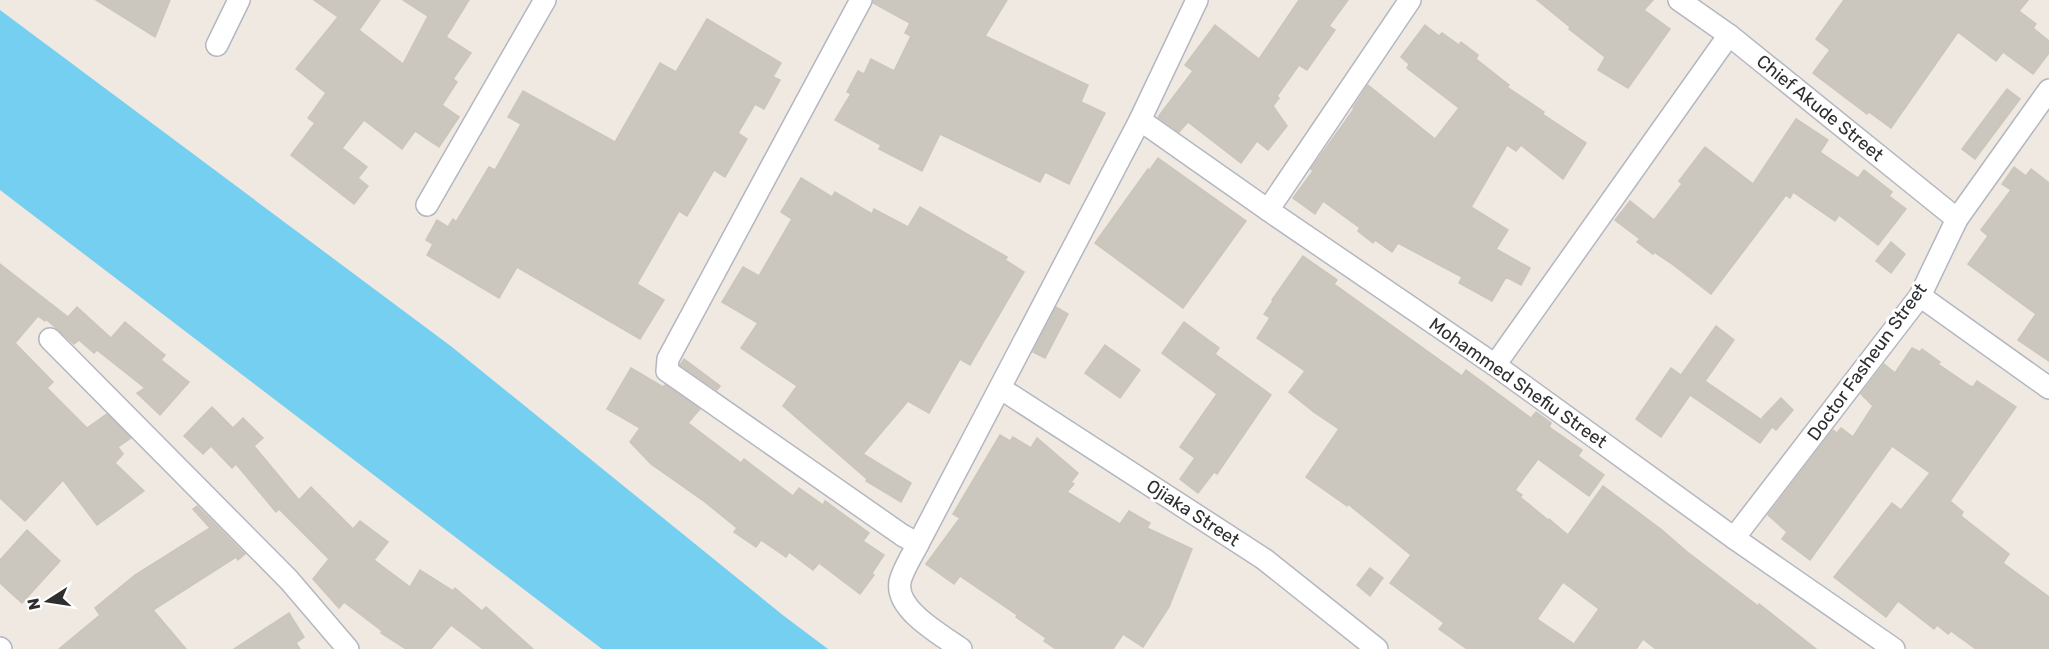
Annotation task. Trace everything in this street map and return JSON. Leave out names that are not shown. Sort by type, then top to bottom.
[{"type":"street","points":[[217,45],[239,0]]},
{"type":"street","points":[[427,205],[545,0]]},
{"type":"street","points":[[861,0],[668,359],[667,371],[918,543]]},
{"type":"street","points":[[961,649],[909,610],[902,596],[900,583],[918,543],[1140,120],[1197,0]]},
{"type":"street","points":[[1268,210],[1410,0]]},
{"type":"street","name":"Chief Akude Street","points":[[1679,0],[1729,35],[1957,219]]},
{"type":"street","points":[[1495,365],[1729,35]]},
{"type":"street","name":"Doctor Fasheun Street","points":[[1734,538],[1920,296],[1957,219],[2049,90]]},
{"type":"street","name":"Mohammed Shefiu Street","points":[[1140,120],[1495,365],[1734,538],[1894,649]]},
{"type":"street","points":[[1920,296],[2049,388]]},
{"type":"street","points":[[50,339],[289,580],[348,649]]},
{"type":"street","name":"Ojiaka Street","points":[[1000,388],[1264,559],[1377,649]]},
{"type":"water","points":[[0,10],[452,347],[784,616],[828,649],[602,649],[0,190]]},
{"type":"building","points":[[96,0],[170,0],[155,37]]},
{"type":"building","points":[[314,0],[380,0],[359,30],[403,64],[428,16],[403,0],[469,0],[446,37],[471,53],[453,79],[457,82],[442,105],[459,117],[439,147],[415,131],[402,149],[364,120],[342,148],[367,167],[358,178],[368,186],[354,204],[291,155],[315,123],[308,118],[326,93],[296,69],[338,17]]},
{"type":"building","points":[[874,0],[1007,0],[985,36],[1088,85],[1081,102],[1105,113],[1069,184],[1045,172],[1040,182],[940,134],[922,171],[879,149],[881,145],[835,120],[851,94],[847,92],[858,71],[864,74],[871,59],[894,71],[911,36],[905,33],[910,23],[873,3]]},
{"type":"building","points":[[1299,0],[1348,0],[1329,26],[1335,30],[1307,70],[1299,65],[1277,96],[1279,98],[1273,106],[1287,126],[1268,150],[1257,141],[1241,163],[1188,122],[1179,132],[1158,117],[1193,71],[1185,65],[1215,25],[1259,59]]},
{"type":"building","points":[[1537,0],[1653,0],[1644,10],[1670,29],[1628,88],[1598,70],[1605,57]]},
{"type":"building","points":[[1844,0],[2028,0],[2019,11],[2036,24],[2033,28],[2049,41],[2049,53],[2033,74],[2003,52],[1996,61],[1958,32],[1891,128],[1869,112],[1867,114],[1813,73],[1830,50],[1816,39]]},
{"type":"building","points":[[707,19],[781,63],[773,77],[780,80],[764,109],[755,104],[738,133],[747,139],[725,177],[714,170],[687,216],[679,211],[637,284],[664,300],[640,339],[517,267],[499,298],[427,255],[433,244],[426,240],[437,220],[448,227],[453,219],[456,222],[489,167],[495,170],[521,124],[508,117],[523,91],[615,142],[660,63],[676,72]]},
{"type":"building","points":[[1425,25],[1439,36],[1442,33],[1459,45],[1461,42],[1478,55],[1476,59],[1509,85],[1507,87],[1586,143],[1563,179],[1521,145],[1516,151],[1507,145],[1471,207],[1508,230],[1496,249],[1530,268],[1521,285],[1506,277],[1492,301],[1459,283],[1462,277],[1398,243],[1392,252],[1375,240],[1373,243],[1358,231],[1360,228],[1323,201],[1315,214],[1293,198],[1368,85],[1435,139],[1459,108],[1407,68],[1409,64],[1401,57]]},
{"type":"building","points":[[2007,89],[2020,99],[1975,159],[1962,149]]},
{"type":"building","points":[[1796,119],[1828,140],[1820,152],[1858,178],[1864,170],[1892,192],[1889,196],[1906,209],[1878,245],[1839,215],[1835,221],[1793,192],[1790,198],[1786,195],[1711,294],[1672,264],[1637,242],[1640,239],[1615,220],[1630,201],[1654,220],[1682,184],[1679,181],[1705,147],[1753,184]]},
{"type":"building","points":[[1158,158],[1246,221],[1183,308],[1095,243]]},
{"type":"building","points":[[2014,167],[2026,176],[2031,169],[2049,183],[2049,361],[2018,340],[2036,314],[1968,264],[1988,236],[1981,230],[2011,190],[2002,184]]},
{"type":"building","points":[[801,178],[832,197],[835,192],[872,214],[874,209],[908,227],[920,207],[1007,257],[1005,260],[1024,272],[970,365],[960,359],[929,413],[908,401],[863,454],[911,483],[901,502],[866,481],[867,479],[783,406],[797,386],[741,348],[758,323],[722,302],[743,267],[759,276],[792,219],[781,212]]},
{"type":"building","points":[[1891,242],[1905,254],[1891,273],[1876,261]]},
{"type":"building","points":[[1303,256],[1337,280],[1334,284],[1462,376],[1466,370],[1531,418],[1536,412],[1551,423],[1549,427],[1582,450],[1578,456],[1604,475],[1589,496],[1538,459],[1515,490],[1522,495],[1520,497],[1548,520],[1568,535],[1603,486],[1816,649],[1656,649],[1643,639],[1636,649],[1467,649],[1439,629],[1444,623],[1390,583],[1411,555],[1348,504],[1347,506],[1306,477],[1339,429],[1289,392],[1305,371],[1257,338],[1270,318],[1264,314]],"holes":[[[1563,582],[1599,609],[1574,644],[1537,619]]]},
{"type":"building","points":[[0,264],[68,317],[77,307],[111,338],[125,322],[165,355],[161,360],[189,382],[160,415],[137,393],[145,388],[97,350],[94,353],[79,340],[74,344],[46,319],[45,321],[38,316],[15,343],[53,382],[47,388],[87,428],[107,414],[131,438],[118,447],[123,454],[115,463],[144,491],[97,525],[63,480],[25,521],[0,498]]},
{"type":"building","points":[[1056,307],[1068,314],[1045,358],[1033,352]]},
{"type":"building","points":[[1184,322],[1219,348],[1215,354],[1271,395],[1217,474],[1214,472],[1198,493],[1180,479],[1195,458],[1180,447],[1217,394],[1162,353]]},
{"type":"building","points":[[1716,326],[1734,340],[1705,381],[1772,427],[1760,443],[1690,395],[1661,437],[1636,419],[1671,368],[1681,375]]},
{"type":"building","points":[[1105,345],[1140,370],[1120,398],[1085,373]]},
{"type":"building","points":[[1912,348],[1920,352],[1922,349],[1940,362],[1938,364],[1970,386],[1973,387],[1977,381],[2016,407],[1950,501],[1963,512],[1961,516],[2009,554],[2003,563],[2049,597],[2049,649],[1976,649],[1951,631],[1948,634],[1937,625],[1934,629],[1898,601],[1886,617],[1834,577],[1892,503],[1901,510],[1930,473],[1892,446],[1810,560],[1782,539],[1787,532],[1768,515],[1833,430],[1837,433],[1841,428],[1853,437],[1873,406],[1861,394],[1884,364],[1895,373]]},
{"type":"building","points":[[684,359],[720,386],[717,390],[680,365]]},
{"type":"building","points":[[631,368],[663,387],[665,385],[700,409],[688,423],[741,463],[744,459],[793,496],[799,488],[823,505],[825,501],[869,533],[863,541],[884,555],[872,573],[874,575],[860,594],[819,563],[813,570],[789,552],[786,557],[761,540],[756,547],[734,532],[737,528],[705,502],[651,464],[630,442],[640,428],[607,409]]},
{"type":"building","points":[[1781,398],[1793,410],[1776,430],[1762,418]]},
{"type":"building","points":[[212,407],[233,428],[243,418],[263,438],[254,446],[299,500],[311,487],[353,529],[360,521],[388,542],[374,560],[410,587],[420,570],[453,591],[455,588],[482,611],[486,607],[533,649],[483,649],[451,625],[431,649],[406,649],[381,633],[382,631],[344,602],[339,608],[313,579],[329,559],[279,509],[276,512],[236,464],[232,468],[211,446],[203,454],[184,436]]},
{"type":"building","points":[[1000,435],[1010,441],[1013,437],[1031,448],[1037,438],[1078,473],[1071,482],[1074,484],[1067,492],[1120,524],[1129,511],[1150,523],[1147,528],[1192,549],[1169,607],[1143,647],[1123,634],[1113,649],[1056,649],[1044,641],[1046,638],[1016,617],[1017,615],[960,576],[954,584],[926,564],[960,518],[953,514]]},
{"type":"building","points":[[197,506],[245,554],[238,560],[236,557],[153,610],[186,649],[59,649],[100,615],[95,608],[135,575],[210,528],[193,509]]},
{"type":"building","points":[[27,530],[60,561],[22,603],[0,583],[0,560]]},
{"type":"building","points":[[1370,568],[1383,578],[1370,596],[1357,585]]},
{"type":"building","points":[[289,613],[304,637],[296,643],[300,649],[234,649]]}]
